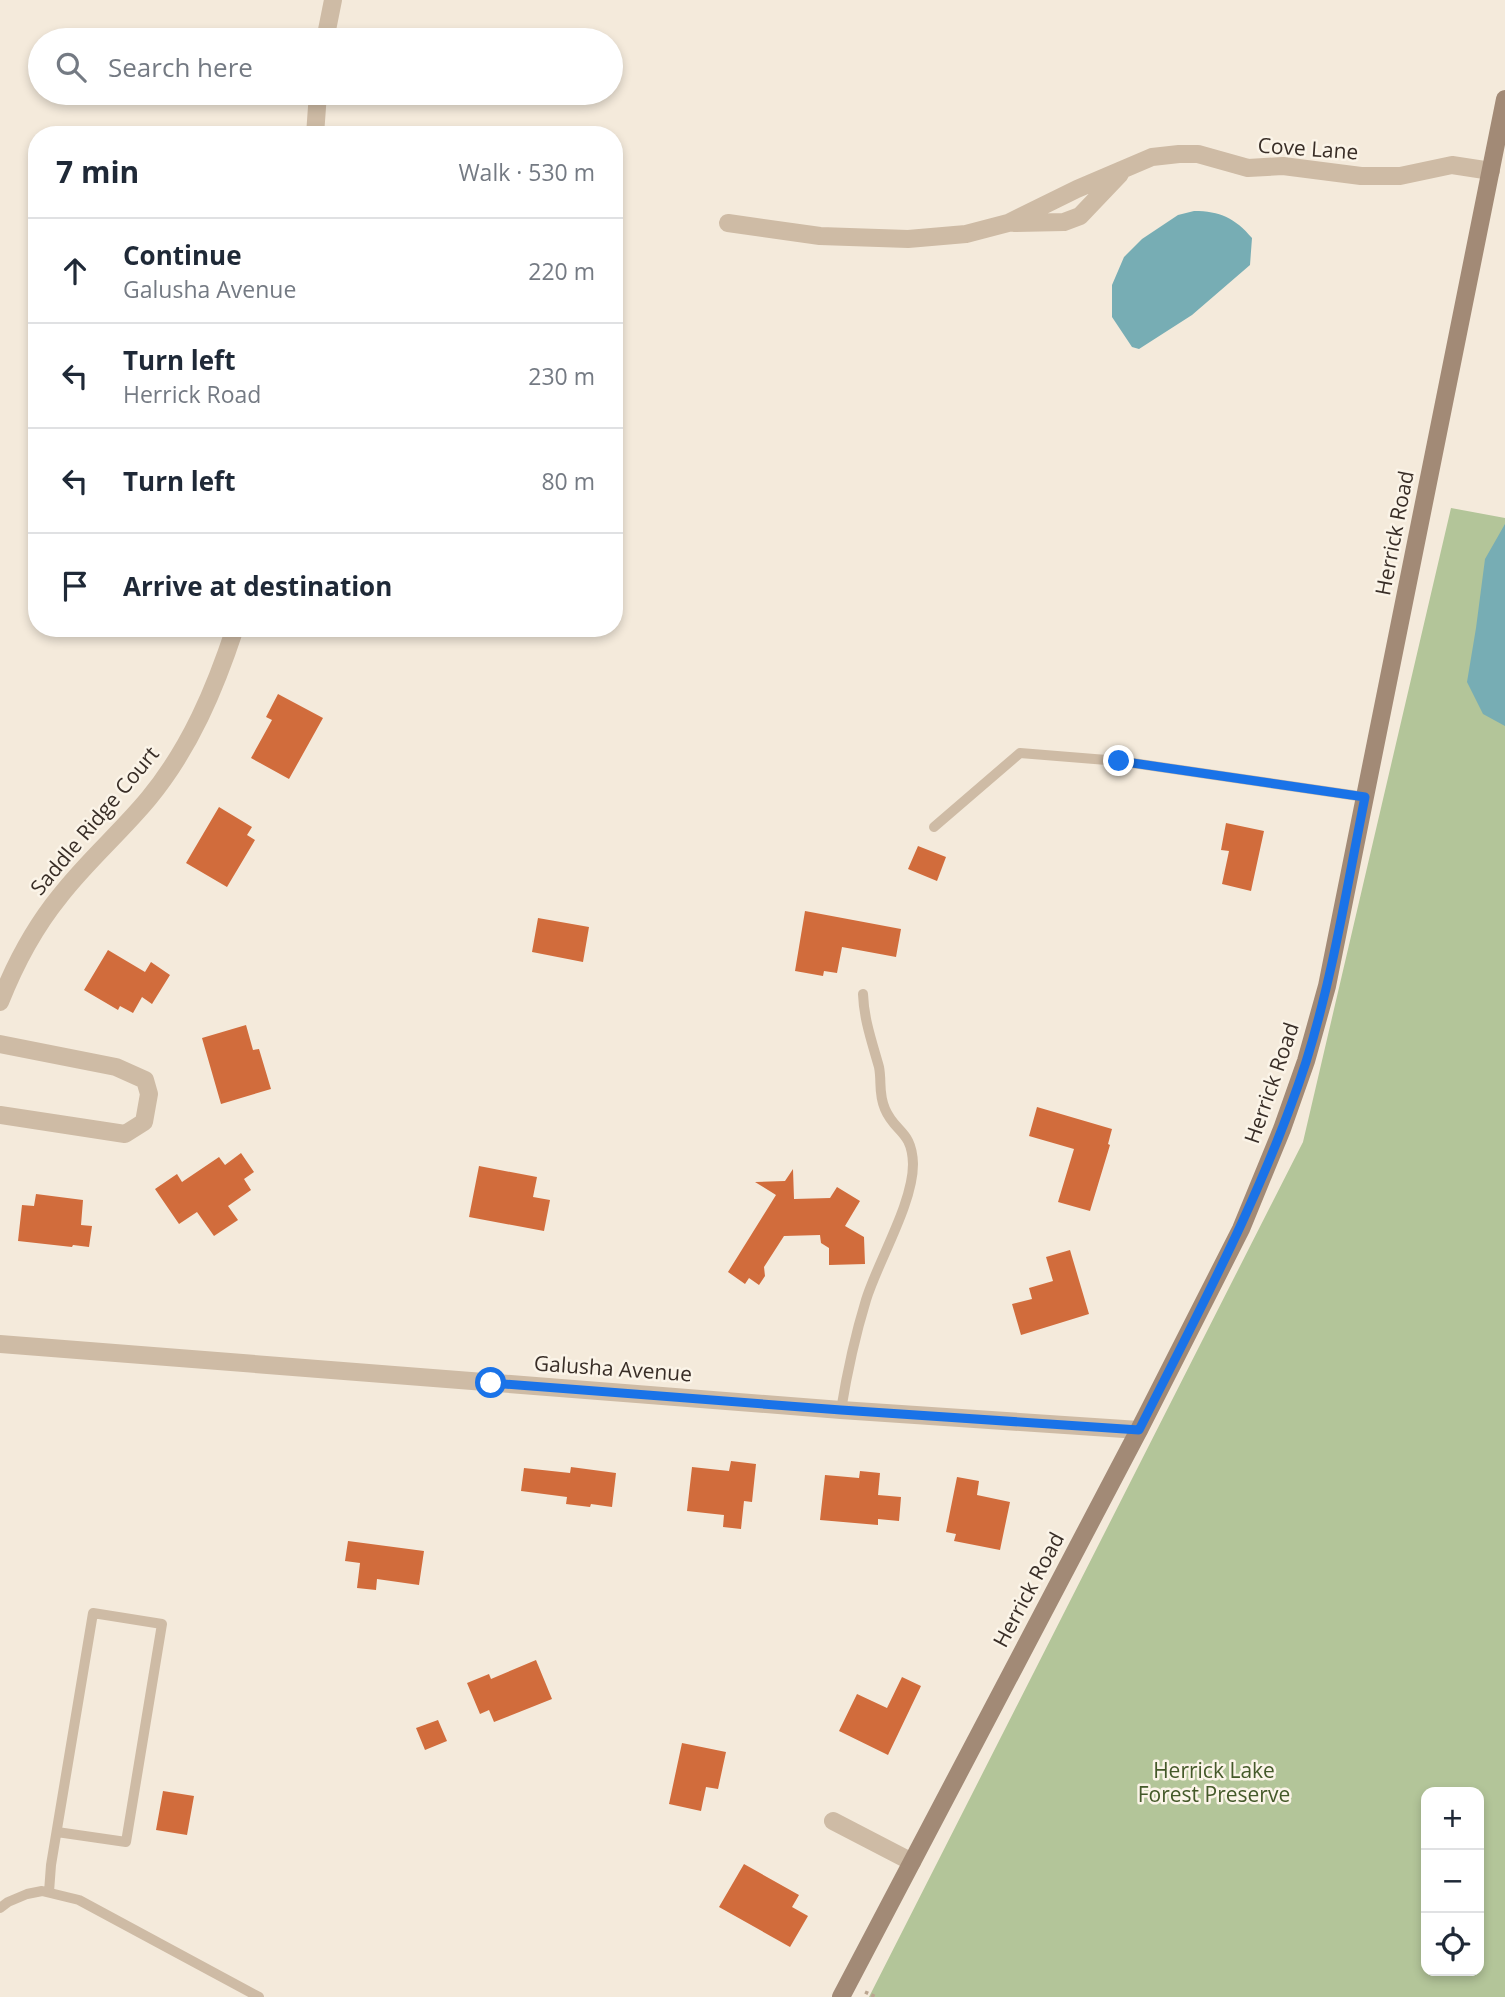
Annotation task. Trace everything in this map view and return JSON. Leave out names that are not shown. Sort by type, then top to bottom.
[{"type":"street","points":[[327,28],[332,0]]},
{"type":"street","name":"Herrick Road","points":[[841,1997],[1139,1430],[1241,1228],[1282,1129],[1306,1061],[1327,986],[1505,99]]},
{"type":"street","points":[[316,126],[317,105]]},
{"type":"street","name":"Cove Lane","points":[[728,223],[820,236],[908,239],[966,234],[1008,223],[1077,189],[1152,157],[1179,154],[1198,154],[1248,168],[1283,166],[1361,176],[1400,176],[1452,165],[1491,171]]},
{"type":"street","name":"Cove Lane","points":[[1008,223],[1065,222],[1080,216],[1125,169]]},
{"type":"street","name":"Saddle Ridge Court","points":[[0,1002],[10,977],[46,915],[90,861],[150,797],[177,759],[202,715],[222,668],[231,637]]},
{"type":"street","points":[[0,1044],[116,1067],[145,1080],[149,1094],[144,1122],[125,1134],[0,1115]]},
{"type":"street","name":"Galusha Avenue","points":[[0,1344],[841,1410],[1139,1430]]},
{"type":"street","points":[[833,1821],[912,1862]]},
{"type":"lane","points":[[933,827],[1020,754],[1119,761],[1365,797]]},
{"type":"lane","points":[[841,1410],[866,1300],[905,1201],[912,1180],[913,1163],[909,1139],[886,1112],[879,1093],[880,1071],[864,1019],[863,994]]},
{"type":"lane","points":[[48,1892],[57,1832],[93,1613],[162,1624],[126,1842],[57,1832]]},
{"type":"lane","points":[[0,1908],[27,1894],[48,1892],[79,1900],[259,1997]]},
{"type":"path","points":[[867,1993],[876,1997]]},
{"type":"green space","name":"Herrick Lake Forest Preserve","points":[[1451,508],[1505,518],[1505,1997],[869,1997],[1303,1142]]},
{"type":"water","points":[[1194,211],[1212,212],[1226,217],[1246,231],[1252,238],[1250,265],[1192,315],[1139,349],[1132,347],[1112,317],[1112,285],[1124,257],[1142,239],[1178,215]]},
{"type":"water","points":[[1505,524],[1505,726],[1483,714],[1467,682],[1485,559]]},
{"type":"building","points":[[278,694],[323,718],[289,779],[251,758],[272,720],[266,717]]},
{"type":"building","points":[[219,807],[252,827],[247,835],[255,840],[227,887],[186,863]]},
{"type":"building","points":[[1226,823],[1264,831],[1251,891],[1222,884],[1229,851],[1221,850]]},
{"type":"building","points":[[918,846],[946,857],[937,881],[908,869]]},
{"type":"building","points":[[805,911],[901,929],[896,957],[842,947],[837,973],[824,971],[823,976],[795,971]]},
{"type":"building","points":[[538,918],[589,927],[583,962],[532,952]]},
{"type":"building","points":[[108,950],[145,972],[151,962],[170,975],[152,1004],[142,997],[133,1013],[120,1006],[118,1010],[84,990]]},
{"type":"building","points":[[246,1025],[253,1050],[259,1049],[271,1089],[221,1104],[202,1038]]},
{"type":"building","points":[[1037,1107],[1112,1129],[1108,1144],[1110,1145],[1090,1211],[1058,1202],[1074,1149],[1029,1136]]},
{"type":"building","points":[[241,1153],[254,1172],[244,1179],[251,1190],[228,1206],[238,1220],[214,1236],[197,1212],[179,1224],[155,1189],[177,1174],[182,1182],[219,1157],[225,1165]]},
{"type":"building","points":[[479,1166],[537,1177],[533,1197],[550,1200],[544,1231],[469,1217]]},
{"type":"building","points":[[793,1169],[794,1199],[830,1198],[837,1187],[860,1201],[845,1226],[864,1237],[865,1264],[829,1265],[829,1248],[821,1243],[820,1235],[784,1236],[764,1267],[765,1276],[759,1285],[749,1278],[745,1284],[728,1272],[776,1195],[755,1182],[785,1181]]},
{"type":"building","points":[[36,1194],[83,1200],[81,1225],[92,1226],[89,1247],[18,1241],[22,1205],[34,1206]]},
{"type":"building","points":[[1070,1250],[1089,1314],[1021,1335],[1012,1304],[1032,1299],[1029,1288],[1053,1281],[1046,1257]]},
{"type":"building","points":[[731,1461],[756,1464],[752,1502],[744,1501],[741,1529],[723,1527],[724,1515],[687,1511],[692,1467],[729,1471]]},
{"type":"building","points":[[571,1467],[616,1473],[612,1507],[566,1504],[567,1497],[521,1491],[524,1468],[570,1473]]},
{"type":"building","points":[[860,1471],[880,1473],[878,1495],[901,1497],[899,1521],[878,1519],[878,1525],[820,1520],[825,1475],[859,1478]]},
{"type":"building","points":[[957,1477],[979,1481],[977,1495],[1010,1502],[1000,1550],[954,1541],[956,1534],[946,1532]]},
{"type":"building","points":[[348,1541],[424,1551],[419,1585],[377,1579],[376,1590],[357,1588],[360,1563],[345,1561]]},
{"type":"building","points":[[536,1660],[552,1699],[494,1722],[489,1710],[480,1714],[467,1683],[489,1674],[491,1679]]},
{"type":"building","points":[[902,1677],[921,1686],[888,1755],[839,1731],[857,1694],[887,1708]]},
{"type":"building","points":[[438,1720],[447,1741],[425,1750],[416,1728]]},
{"type":"building","points":[[682,1743],[726,1752],[718,1789],[706,1787],[701,1811],[669,1804]]},
{"type":"building","points":[[163,1791],[194,1796],[187,1835],[156,1830]]},
{"type":"building","points":[[744,1864],[799,1895],[792,1907],[808,1916],[790,1947],[719,1907]]},
{"type":"route","points":[[491,1383],[1139,1430],[1241,1228],[1282,1129],[1306,1061],[1327,986],[1365,797],[1119,761]]}]
